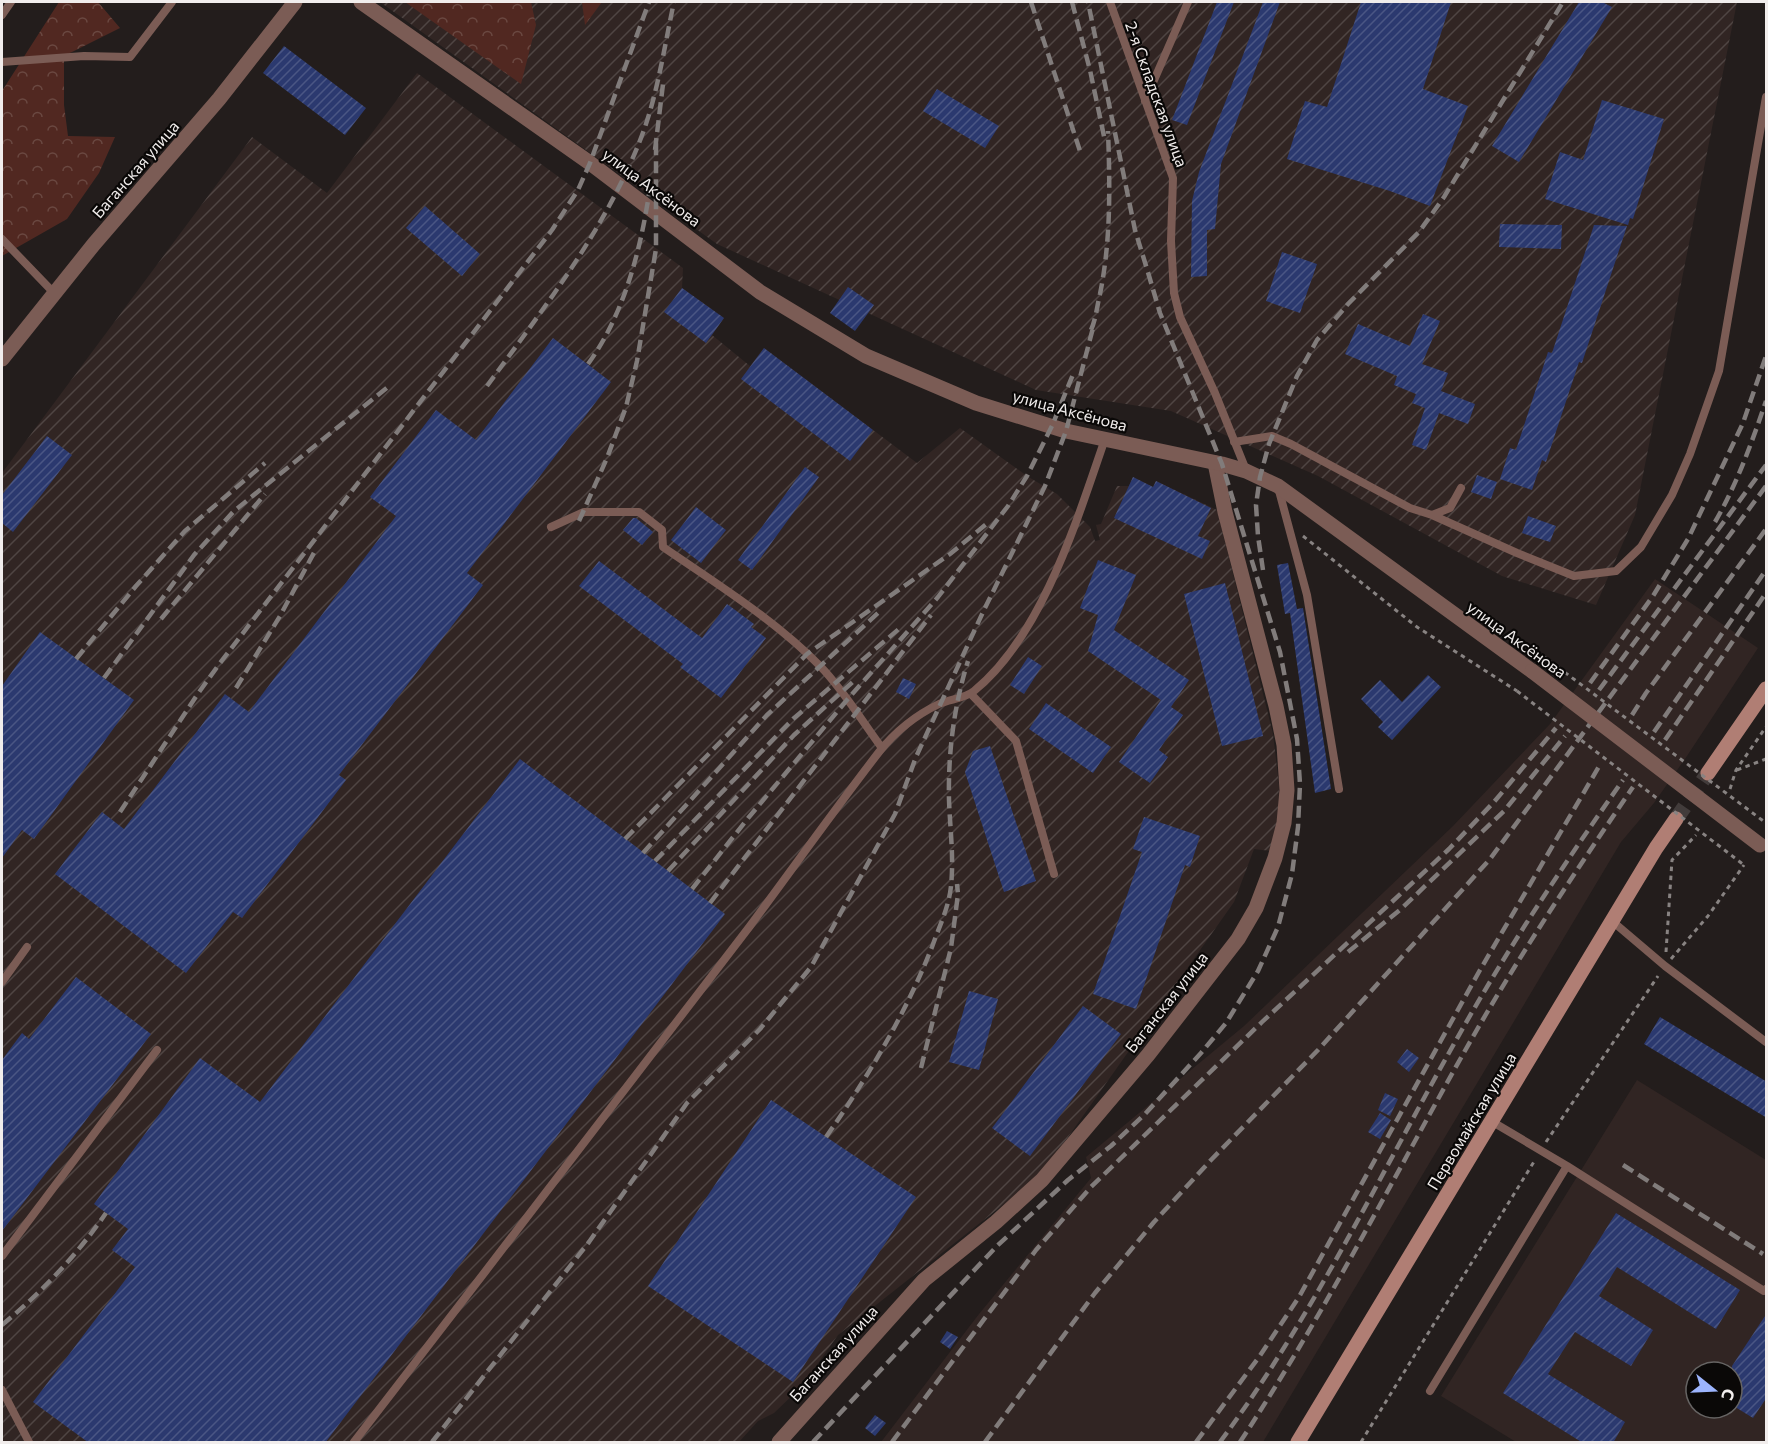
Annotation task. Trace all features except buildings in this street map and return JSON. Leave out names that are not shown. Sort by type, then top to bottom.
[{"type":"main road","points":[[1708,772],[1767,688]]},
{"type":"main road","name":"Первомайская улица","points":[[1298,1443],[1656,848],[1676,819]]},
{"type":"street","name":"Баганская улица","points":[[2,359],[94,244],[219,99],[295,2]]},
{"type":"street","name":"улица Аксёнова","points":[[361,2],[590,163],[760,292],[866,356],[976,403],[1066,431],[1246,471],[1278,486],[1532,671],[1763,848]]},
{"type":"street","name":"Баганская улица","points":[[779,1443],[924,1280],[996,1222],[1042,1180],[1148,1055],[1238,939],[1256,908],[1275,858],[1284,823],[1287,790],[1284,745],[1276,706],[1225,512],[1215,463]]},
{"type":"lane","points":[[2,15],[11,2]]},
{"type":"lane","points":[[2,63],[84,56],[130,57],[172,2]]},
{"type":"lane","name":"2-я Складская улица","points":[[1110,2],[1173,178],[1171,240],[1174,293],[1180,317],[1246,471]]},
{"type":"lane","points":[[1145,101],[1188,2]]},
{"type":"lane","points":[[1234,442],[1272,436],[1410,508],[1432,515],[1574,576],[1616,571],[1641,547],[1672,495],[1690,454],[1719,371],[1767,97]]},
{"type":"lane","points":[[2,239],[54,293]]},
{"type":"lane","points":[[354,1443],[750,925],[882,748],[912,720],[941,703],[971,694],[999,668],[1029,625],[1051,580],[1078,516],[1105,439]]},
{"type":"lane","points":[[1278,486],[1307,595],[1339,789]]},
{"type":"lane","points":[[1432,515],[1450,508],[1461,488]]},
{"type":"lane","points":[[551,527],[584,512],[639,512],[662,530],[663,547],[746,604],[820,666],[882,748]]},
{"type":"lane","points":[[971,694],[1016,741],[1054,874]]},
{"type":"lane","points":[[1612,921],[1665,966],[1767,1042]]},
{"type":"lane","points":[[2,982],[27,947]]},
{"type":"lane","points":[[2,1256],[158,1050]]},
{"type":"lane","points":[[1491,1121],[1567,1166],[1764,1291],[1767,1289]]},
{"type":"lane","points":[[1430,1391],[1567,1166]]},
{"type":"lane","points":[[2,1390],[29,1443]]},
{"type":"path","points":[[1288,524],[1418,627],[1517,691],[1744,865],[1708,916],[1665,966],[1541,1150],[1361,1443]]},
{"type":"path","points":[[1543,656],[1767,823]]},
{"type":"path","points":[[1730,789],[1736,770],[1767,727]]},
{"type":"path","points":[[1736,770],[1767,759]]},
{"type":"path","points":[[1665,966],[1672,860],[1696,835]]},
{"type":"shaded area","points":[[380,2],[1737,2],[1635,515],[1596,605],[1502,576],[1318,476],[1171,411],[1036,390],[717,244]]},
{"type":"shaded area","points":[[417,73],[683,268],[682,288],[724,318],[712,335],[750,366],[764,348],[917,463],[960,428],[1027,476],[1057,494],[1090,527],[1095,541],[1100,540],[1096,525],[1101,524],[1117,486],[1129,486],[1133,477],[1153,487],[1156,481],[1217,510],[1273,734],[1279,785],[1278,823],[1271,851],[1254,849],[1234,902],[1042,1174],[838,1335],[802,1386],[774,1413],[758,1421],[739,1442],[2,1442],[2,473],[252,137],[327,193]]},
{"type":"shaded area","points":[[1655,579],[1758,648],[1654,803],[1621,842],[1263,1442],[881,1442],[979,1314],[1091,1178],[1086,1157],[1244,1026],[1453,826],[1550,724]]},
{"type":"shaded area","points":[[1637,1080],[1766,1160],[1766,1442],[1516,1442],[1441,1396]]},
{"type":"green space","points":[[59,2],[98,2],[120,28],[64,56],[64,105],[68,136],[115,137],[99,173],[67,219],[2,256],[2,91]]},
{"type":"green space","points":[[405,2],[531,2],[536,25],[521,84]]},
{"type":"green space","points":[[582,2],[602,2],[585,25]]},
{"type":"tunnel","points":[[1676,819],[1708,773]]},
{"type":"railway","points":[[120,812],[220,663],[552,230],[578,190],[590,163],[649,2]]},
{"type":"railway","points":[[487,386],[590,239],[624,176],[651,109],[674,2]]},
{"type":"railway","points":[[1031,2],[1080,151]]},
{"type":"railway","points":[[1072,2],[1090,70],[1105,141]]},
{"type":"railway","points":[[813,1442],[997,1246],[1068,1180],[1111,1146],[1145,1114],[1201,1053],[1226,1023],[1258,971],[1278,927],[1292,874],[1298,827],[1300,784],[1297,739],[1280,652],[1222,464],[1160,313],[1135,230],[1088,2]]},
{"type":"railway","points":[[1263,570],[1256,505],[1260,477],[1269,444],[1297,376],[1317,340],[1348,304],[1419,232],[1444,197],[1563,2]]},
{"type":"railway","points":[[655,150],[663,84]]},
{"type":"railway","points":[[1091,330],[1104,274],[1108,233],[1108,131]]},
{"type":"railway","points":[[579,521],[607,458],[626,407],[637,361],[656,249],[656,142]]},
{"type":"railway","points":[[588,364],[611,325],[628,283],[641,239],[649,194]]},
{"type":"railway","points":[[432,1442],[589,1242],[687,1103],[760,1029],[811,967],[895,814],[916,757],[983,612],[1045,486],[1066,431],[1094,324]]},
{"type":"railway","points":[[1590,683],[1653,596],[1688,539],[1743,423],[1766,356]]},
{"type":"railway","points":[[692,889],[847,700],[938,597],[1008,506],[1027,476],[1052,426],[1074,372]]},
{"type":"railway","points":[[104,678],[194,555],[234,511],[389,386]]},
{"type":"railway","points":[[1715,522],[1737,478],[1766,401]]},
{"type":"railway","points":[[76,659],[185,531],[265,463]]},
{"type":"railway","points":[[1599,690],[1766,465]]},
{"type":"railway","points":[[985,1442],[1095,1293],[1154,1222],[1318,1050],[1490,859],[1766,486]]},
{"type":"railway","points":[[161,619],[265,494]]},
{"type":"railway","points":[[625,839],[807,654],[950,554],[990,521]]},
{"type":"railway","points":[[1632,715],[1766,529]]},
{"type":"railway","points":[[236,688],[280,616],[316,549]]},
{"type":"railway","points":[[1654,732],[1766,570]]},
{"type":"railway","points":[[1665,740],[1766,593]]},
{"type":"railway","points":[[643,853],[767,715],[878,613]]},
{"type":"railway","points":[[710,903],[931,615]]},
{"type":"railway","points":[[655,861],[793,719],[900,628]]},
{"type":"railway","points":[[826,1137],[871,1068],[898,1021],[932,947],[946,909],[952,875],[949,800],[951,747],[959,695],[968,661]]},
{"type":"railway","points":[[668,871],[794,735],[856,679]]},
{"type":"railway","points":[[892,1442],[1036,1250],[1091,1187],[1262,1022],[1449,849],[1494,802],[1556,728]]},
{"type":"railway","points":[[1348,952],[1401,909],[1504,811],[1565,736]]},
{"type":"railway","points":[[1196,1442],[1259,1357],[1299,1297],[1480,970],[1601,763]]},
{"type":"railway","points":[[1220,1442],[1253,1396],[1313,1300],[1490,981],[1623,780]]},
{"type":"railway","points":[[1240,1442],[1327,1300],[1502,987],[1566,886],[1633,787]]},
{"type":"railway","points":[[921,1068],[951,948],[958,894],[957,884]]},
{"type":"railway","points":[[1623,1165],[1763,1254]]},
{"type":"railway","points":[[2,1325],[58,1273],[106,1213]]}]
